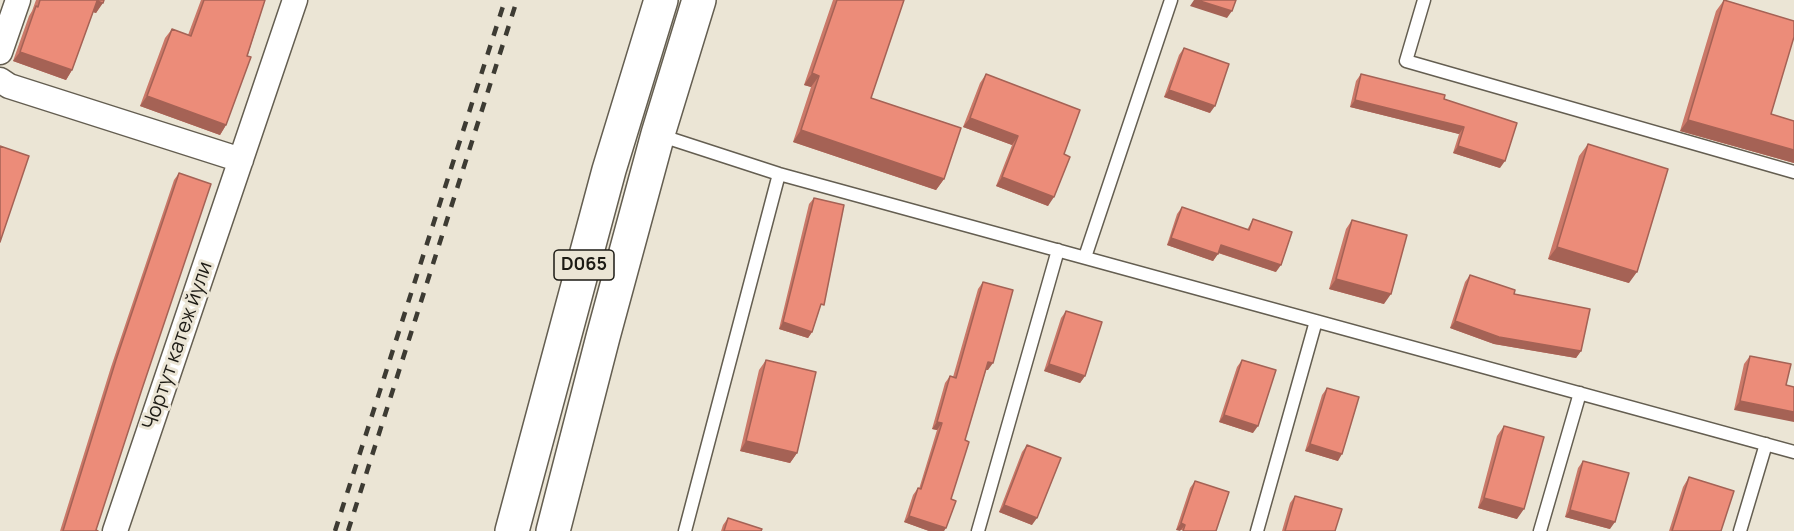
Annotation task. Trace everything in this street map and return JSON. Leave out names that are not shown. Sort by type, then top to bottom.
[{"type":"main road","name":"D065","points":[[512,531],[609,170],[661,0]]},
{"type":"main road","name":"D065","points":[[553,531],[658,134],[699,0]]},
{"type":"street","points":[[0,52],[18,0]]},
{"type":"street","name":"Чортут катеж йули","points":[[115,531],[295,0]]},
{"type":"street","points":[[0,80],[9,86],[241,160]]},
{"type":"lane","points":[[1084,257],[1171,0]]},
{"type":"lane","points":[[1424,0],[1406,61],[1794,172]]},
{"type":"lane","points":[[658,134],[779,174],[1794,452]]},
{"type":"lane","points":[[685,531],[779,174]]},
{"type":"lane","points":[[978,531],[1058,250]]},
{"type":"lane","points":[[1257,531],[1316,321]]},
{"type":"lane","points":[[1540,531],[1580,393]]},
{"type":"lane","points":[[1740,531],[1766,444]]},
{"type":"building","points":[[40,0],[104,0],[103,3],[97,1],[72,70],[20,52]]},
{"type":"building","points":[[204,0],[265,0],[247,56],[251,57],[226,125],[147,96],[172,29],[191,36]]},
{"type":"building","points":[[837,0],[904,0],[871,98],[961,128],[944,179],[801,130],[819,76],[812,73]]},
{"type":"building","points":[[1197,0],[1236,0],[1232,11]]},
{"type":"building","points":[[1724,0],[1794,21],[1794,37],[1771,114],[1794,121],[1794,150],[1688,120]]},
{"type":"building","points":[[1184,48],[1229,64],[1215,106],[1169,90]]},
{"type":"building","points":[[986,74],[1080,110],[1064,154],[1070,157],[1054,197],[1002,177],[1018,136],[970,118]]},
{"type":"building","points":[[1361,74],[1445,95],[1444,99],[1517,123],[1505,161],[1458,146],[1464,127],[1355,100]]},
{"type":"building","points":[[1588,144],[1668,169],[1637,272],[1557,247]]},
{"type":"building","points":[[0,146],[29,156],[0,242]]},
{"type":"building","points":[[179,173],[211,184],[96,530],[98,531],[63,531],[116,360]]},
{"type":"building","points":[[814,198],[844,205],[824,305],[821,304],[812,332],[783,322]]},
{"type":"building","points":[[1182,207],[1249,230],[1253,219],[1292,232],[1281,265],[1221,245],[1218,254],[1171,238]]},
{"type":"building","points":[[1352,220],[1407,235],[1391,294],[1336,279]]},
{"type":"building","points":[[1470,275],[1515,290],[1514,294],[1590,309],[1581,351],[1499,337],[1455,321]]},
{"type":"building","points":[[983,282],[1013,290],[993,363],[988,362],[965,440],[969,442],[951,499],[956,501],[946,528],[909,516],[918,488],[921,489],[942,423],[937,422],[950,376],[956,378]]},
{"type":"building","points":[[1066,311],[1102,322],[1085,376],[1049,364]]},
{"type":"building","points":[[1750,356],[1791,364],[1786,385],[1794,387],[1794,412],[1740,401]]},
{"type":"building","points":[[766,360],[816,372],[797,453],[746,441]]},
{"type":"building","points":[[1242,360],[1276,370],[1258,426],[1224,415]]},
{"type":"building","points":[[1327,388],[1359,397],[1342,454],[1310,444]]},
{"type":"building","points":[[1504,426],[1544,437],[1524,509],[1484,498]]},
{"type":"building","points":[[1027,445],[1061,458],[1037,518],[1004,505]]},
{"type":"building","points":[[1583,461],[1629,473],[1615,522],[1570,510]]},
{"type":"building","points":[[1689,477],[1734,491],[1721,531],[1672,531]]},
{"type":"building","points":[[1195,481],[1229,492],[1216,531],[1183,531],[1185,525],[1181,523]]},
{"type":"building","points":[[1295,496],[1342,509],[1335,531],[1285,531]]},
{"type":"building","points":[[728,518],[762,529],[761,531],[724,531]]},
{"type":"railway","points":[[335,531],[505,0]]},
{"type":"railway","points":[[348,531],[517,0]]}]
